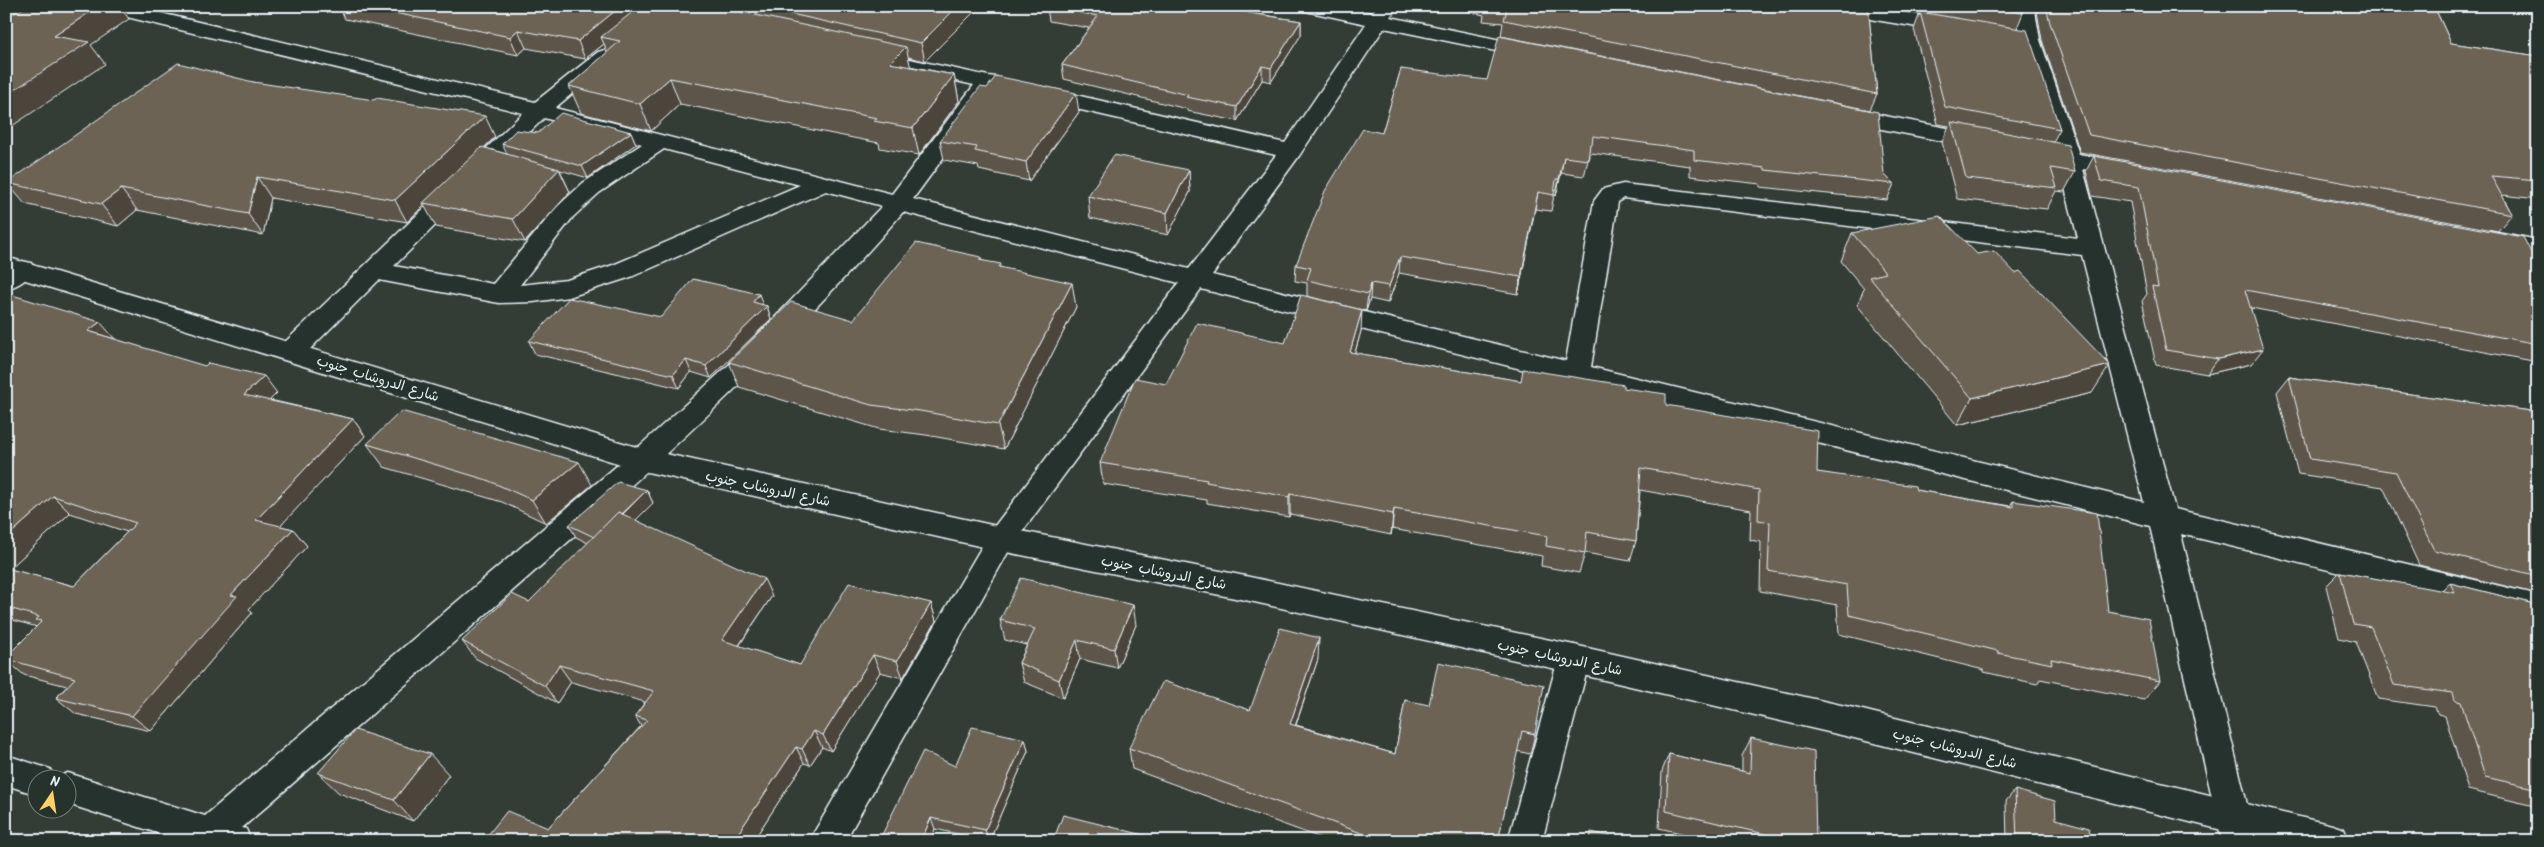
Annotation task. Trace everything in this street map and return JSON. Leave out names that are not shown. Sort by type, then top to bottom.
[{"type":"street","points":[[105,6],[539,110],[825,183],[897,204],[1194,279],[2163,518],[2538,608]]},
{"type":"street","points":[[1308,6],[1382,14],[1552,57]]},
{"type":"street","points":[[1827,6],[1972,30]]},
{"type":"street","points":[[2024,6],[2021,38],[2069,160],[2163,518],[2237,828]]},
{"type":"street","points":[[826,841],[1001,539],[1291,151],[1339,82],[1382,14]]},
{"type":"street","points":[[292,351],[539,110],[622,42]]},
{"type":"street","points":[[846,50],[1291,151]]},
{"type":"street","points":[[78,792],[215,838],[643,460],[741,369],[856,251],[1004,86]]},
{"type":"street","points":[[1825,111],[2147,174]]},
{"type":"street","points":[[499,294],[559,218],[591,188],[660,142]]},
{"type":"street","points":[[487,159],[516,167]]},
{"type":"street","points":[[563,180],[591,188]]},
{"type":"street","points":[[374,271],[499,294],[533,293],[569,288],[622,271],[825,183]]},
{"type":"street","points":[[1577,372],[1606,201],[1611,194],[1624,191],[2092,248]]},
{"type":"street","points":[[2469,235],[2538,248]]},
{"type":"street","name":"شارع الدروشاب جنوب","points":[[11,272],[292,351],[643,460],[1001,539],[1245,588],[1574,659],[1854,723],[2237,828],[2332,841]]},
{"type":"street","points":[[1525,841],[1574,659]]},
{"type":"street","points":[[6,770],[28,777]]},
{"type":"building","points":[[27,6],[99,6],[54,36],[89,42],[6,95],[6,18]]},
{"type":"building","points":[[361,6],[621,6],[578,41],[518,30],[510,37]]},
{"type":"building","points":[[640,6],[713,6],[906,47],[890,63],[954,75],[913,128],[873,121],[877,118],[670,78],[640,104],[569,86],[620,41],[601,37]]},
{"type":"building","points":[[755,6],[958,6],[921,43]]},
{"type":"building","points":[[1048,6],[1219,6],[1218,8],[1301,21],[1271,68],[1262,66],[1237,107],[1186,97],[1188,95],[1062,65],[1098,16]]},
{"type":"building","points":[[1495,6],[1868,6],[1877,94],[1504,20],[1507,8]]},
{"type":"building","points":[[1982,6],[2022,6],[2023,13]]},
{"type":"building","points":[[2046,6],[2434,6],[2451,43],[2538,56],[2538,180],[2491,176],[2512,214],[2089,135],[2050,23]]},
{"type":"building","points":[[1920,12],[2027,30],[2060,129],[1945,107]]},
{"type":"building","points":[[1499,36],[1878,112],[1884,174],[1894,184],[1694,160],[1694,150],[1593,136],[1588,160],[1564,157],[1559,179],[1556,179],[1554,195],[1538,192],[1521,277],[1400,257],[1389,286],[1371,283],[1368,294],[1307,280],[1311,268],[1296,265],[1325,191],[1363,129],[1382,133],[1401,69],[1487,80]]},
{"type":"building","points":[[178,63],[253,82],[374,100],[377,98],[485,116],[395,200],[257,177],[248,214],[121,189],[101,204],[7,183]]},
{"type":"building","points":[[996,76],[1076,93],[1026,162],[975,151],[977,147],[940,141],[980,87],[987,88]]},
{"type":"building","points":[[561,113],[631,132],[582,166],[502,144],[516,130],[538,133]]},
{"type":"building","points":[[1951,122],[2068,145],[2075,172],[2051,168],[2057,188],[1966,178]]},
{"type":"building","points":[[482,147],[559,169],[513,219],[423,203]]},
{"type":"building","points":[[1114,155],[1189,170],[1167,213],[1088,196]]},
{"type":"building","points":[[2094,156],[2523,237],[2534,258],[2538,258],[2538,344],[2245,290],[2263,349],[2218,359],[2166,350],[2152,286],[2158,287],[2139,187],[2101,181]]},
{"type":"building","points":[[1940,216],[1977,254],[1994,251],[2015,273],[2020,271],[2110,365],[1972,398],[1869,277],[1886,273],[1852,233]]},
{"type":"building","points":[[916,243],[981,257],[979,260],[1001,264],[999,267],[1072,283],[998,425],[920,411],[871,405],[729,362],[791,302],[853,320]]},
{"type":"building","points":[[693,279],[759,294],[753,302],[767,306],[706,366],[686,360],[673,375],[529,341],[569,298],[661,317]]},
{"type":"building","points":[[6,293],[100,322],[88,331],[205,366],[208,363],[264,376],[244,395],[353,419],[256,520],[293,529],[231,595],[237,596],[132,716],[56,698],[75,678],[6,659],[42,621],[36,620],[39,617],[6,607],[6,568],[74,586],[136,523],[53,496],[6,538]]},
{"type":"building","points":[[1301,295],[1362,310],[1350,352],[1521,381],[1523,369],[1624,385],[1624,388],[1666,394],[1666,405],[1818,431],[1817,472],[1915,486],[1916,490],[2013,507],[2013,501],[2097,513],[2108,611],[2149,619],[2160,681],[2051,659],[2052,664],[1998,653],[1998,651],[1849,615],[1847,585],[1768,571],[1770,522],[1758,520],[1759,490],[1641,468],[1636,541],[1587,532],[1585,553],[1546,546],[1547,536],[1394,509],[1393,514],[1290,494],[1289,497],[1206,482],[1207,480],[1100,463],[1135,378],[1166,384],[1197,323],[1285,343]]},
{"type":"building","points":[[2289,377],[2538,412],[2538,576],[2434,550],[2396,472],[2310,459]]},
{"type":"building","points":[[401,411],[579,462],[532,500],[487,480],[367,444]]},
{"type":"building","points":[[618,482],[647,490],[622,514],[618,512],[594,537],[569,525]]},
{"type":"building","points":[[618,512],[764,579],[722,640],[800,665],[849,583],[931,603],[897,661],[873,655],[823,735],[814,731],[802,749],[796,747],[733,841],[722,841],[708,835],[705,841],[483,841],[507,811],[548,828],[647,720],[635,716],[654,691],[559,665],[545,686],[462,641],[512,594],[529,602]]},
{"type":"building","points":[[2340,572],[2455,593],[2450,583],[2538,605],[2538,789],[2485,777],[2461,702],[2454,700],[2452,693],[2394,685],[2371,627],[2353,624]]},
{"type":"building","points":[[1021,578],[1133,605],[1114,649],[1077,640],[1059,680],[1019,663],[1035,629],[1000,620]]},
{"type":"building","points":[[1280,628],[1319,638],[1290,724],[1395,754],[1405,700],[1429,705],[1438,662],[1544,685],[1535,734],[1522,731],[1498,841],[1383,841],[1129,748],[1163,681],[1250,710]]},
{"type":"building","points":[[972,727],[1025,739],[985,830],[931,818],[921,841],[879,841],[923,751],[955,766]]},
{"type":"building","points":[[355,730],[430,754],[394,800],[318,773]]},
{"type":"building","points":[[1751,738],[1814,751],[1816,841],[1795,841],[1666,811],[1669,754],[1750,773]]},
{"type":"building","points":[[2015,790],[2055,801],[2056,819],[2089,828],[2091,841],[2017,841]]},
{"type":"building","points":[[1063,815],[1168,841],[1053,841]]},
{"type":"building","points":[[1591,832],[1631,841],[1590,841]]}]
